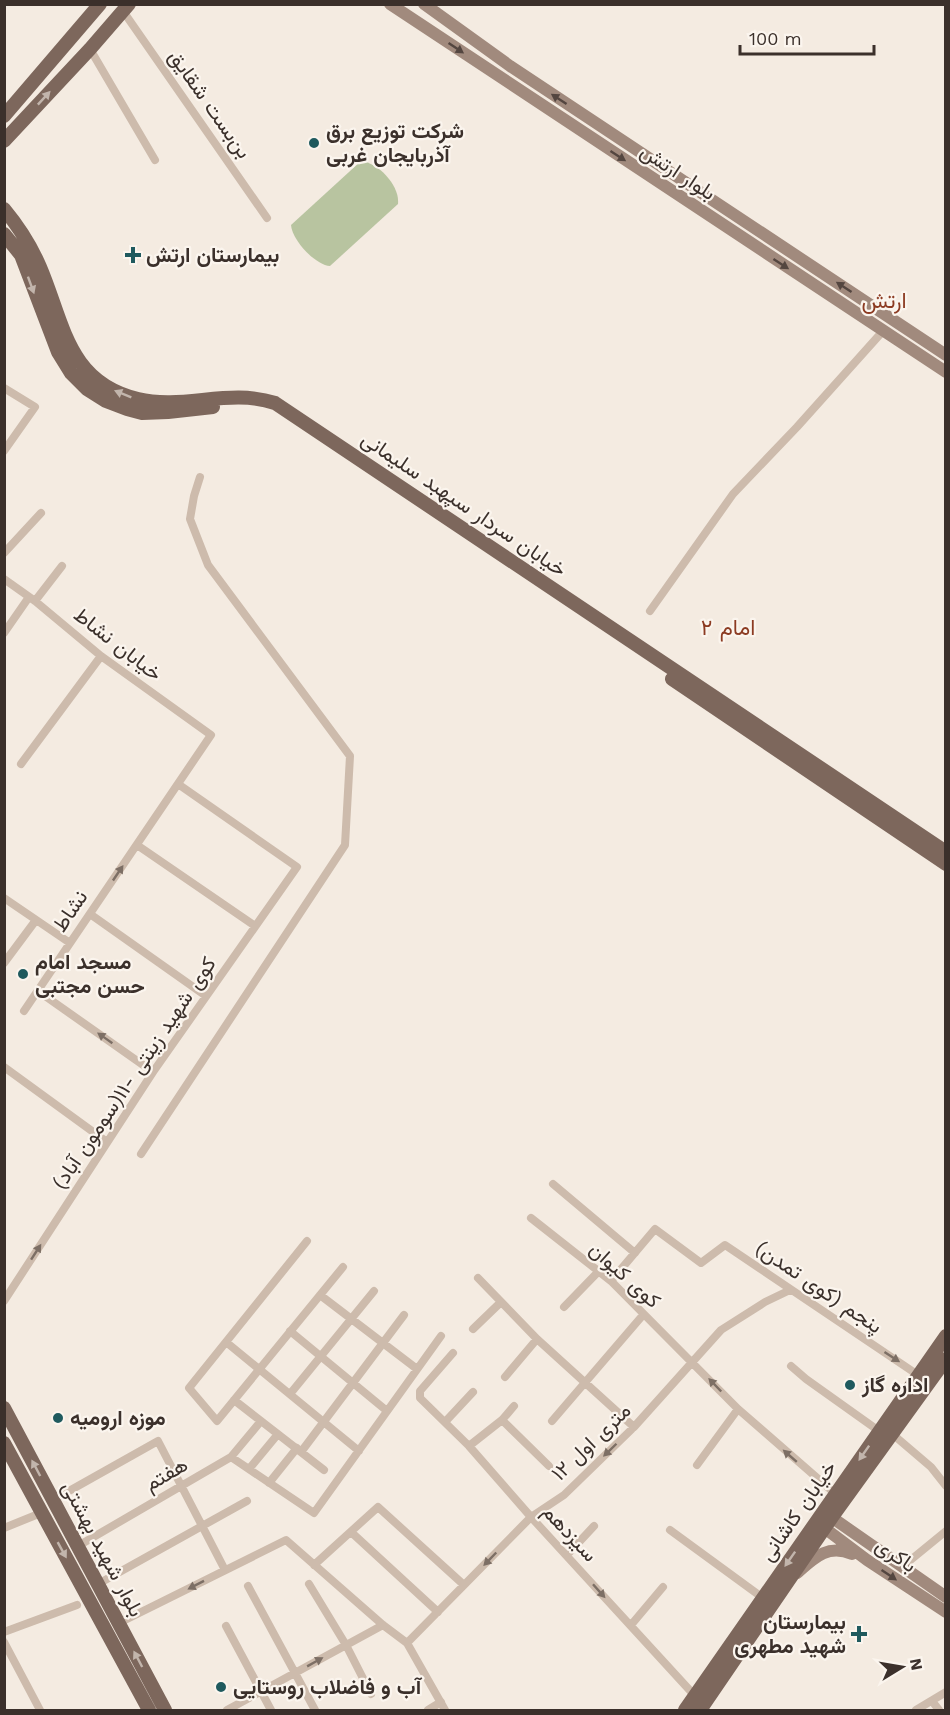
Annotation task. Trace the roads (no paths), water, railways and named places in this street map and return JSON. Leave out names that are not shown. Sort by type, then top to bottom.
[{"type":"main road","points":[[4,116],[100,4]]},
{"type":"main road","name":"بلوار ارتش","points":[[390,4],[945,372]]},
{"type":"main road","name":"بلوار ارتش","points":[[424,4],[510,66],[945,355]]},
{"type":"main road","points":[[4,141],[126,8]]},
{"type":"main road","points":[[427,29],[438,15]]},
{"type":"main road","points":[[502,80],[510,66]]},
{"type":"main road","name":"خیابان سردار سپهبد سلیمانی","points":[[4,209],[28,243],[40,268],[69,346],[83,366],[105,385],[120,393],[149,401],[234,397],[265,399],[275,403],[945,852]]},
{"type":"main road","name":"خیابان سردار سپهبد سلیمانی","points":[[4,234],[21,255],[58,352],[71,373],[87,389],[106,401],[127,410],[142,413],[231,406],[250,406],[270,410],[945,864]]},
{"type":"main road","points":[[883,331],[891,318]]},
{"type":"main road","name":"خیابان کاشانی","points":[[701,1706],[763,1598],[839,1498],[945,1336]]},
{"type":"main road","points":[[884,1430],[945,1359]]},
{"type":"main road","name":"بلوار شهید بهشتی","points":[[4,1408],[165,1710]]},
{"type":"main road","name":"بلوار شهید بهشتی","points":[[4,1443],[149,1710]]},
{"type":"main road","name":"خیابان کاشانی","points":[[685,1710],[701,1706],[791,1577],[824,1519]]},
{"type":"main road","name":"باکری","points":[[824,1519],[867,1560],[944,1604]]},
{"type":"main road","name":"باکری","points":[[824,1519],[902,1567],[944,1604]]},
{"type":"main road","points":[[791,1577],[816,1556],[829,1551],[841,1549],[867,1560]]},
{"type":"street","name":"بن‌بست شقایق","points":[[126,8],[267,218]]},
{"type":"street","points":[[90,49],[155,160]]},
{"type":"street","points":[[650,611],[733,494],[883,331]]},
{"type":"street","points":[[4,388],[35,407],[4,451]]},
{"type":"street","points":[[141,1154],[345,844],[350,756],[208,565],[190,519],[200,477]]},
{"type":"street","points":[[4,553],[41,513]]},
{"type":"street","points":[[4,633],[62,566]]},
{"type":"street","name":"خیابان نشاط","points":[[4,579],[101,656],[211,735]]},
{"type":"street","points":[[21,764],[101,656]]},
{"type":"street","name":"نشاط","points":[[24,1011],[211,735]]},
{"type":"street","name":"کوی شهید زینتی -۱۱(سومون آباد)","points":[[4,1301],[153,1072],[297,867],[178,784]]},
{"type":"street","points":[[137,844],[255,926]]},
{"type":"street","points":[[4,898],[70,944]]},
{"type":"street","points":[[90,914],[206,996]]},
{"type":"street","points":[[4,963],[36,920]]},
{"type":"street","points":[[38,991],[153,1072]]},
{"type":"street","points":[[4,1067],[107,1142]]},
{"type":"street","points":[[553,1184],[635,1253],[611,1281]]},
{"type":"street","name":"کوی کیوان","points":[[531,1218],[611,1281],[738,1409],[839,1498]]},
{"type":"street","name":"پنجم (کوی تمدن)","points":[[635,1253],[655,1229],[701,1263],[725,1245],[918,1375]]},
{"type":"street","points":[[308,1241],[189,1388],[217,1421],[343,1268]]},
{"type":"street","points":[[564,1307],[598,1272]]},
{"type":"street","points":[[478,1278],[537,1339],[634,1427]]},
{"type":"street","name":"۱۲ متری اول","points":[[407,1643],[531,1517],[564,1495],[634,1427],[721,1330],[765,1302],[790,1290]]},
{"type":"street","points":[[290,1394],[374,1291]]},
{"type":"street","points":[[320,1296],[417,1369]]},
{"type":"street","points":[[472,1329],[501,1302]]},
{"type":"street","points":[[269,1483],[324,1422],[404,1315]]},
{"type":"street","points":[[552,1421],[643,1315]]},
{"type":"street","points":[[290,1331],[387,1411]]},
{"type":"street","points":[[231,1457],[314,1513],[441,1336]]},
{"type":"street","points":[[505,1377],[537,1339]]},
{"type":"street","points":[[226,1342],[359,1451]]},
{"type":"street","name":"سیزدهم","points":[[453,1353],[418,1394],[469,1446],[701,1706]]},
{"type":"street","points":[[790,1366],[884,1430],[931,1467],[945,1486]]},
{"type":"street","points":[[445,1422],[473,1392]]},
{"type":"street","points":[[234,1400],[324,1470]]},
{"type":"street","points":[[469,1446],[502,1420],[514,1406]]},
{"type":"street","points":[[698,1464],[738,1409]]},
{"type":"street","points":[[502,1420],[549,1466]]},
{"type":"street","name":"هفتم","points":[[78,1546],[231,1457],[261,1421]]},
{"type":"street","points":[[249,1469],[278,1434]]},
{"type":"street","points":[[53,1500],[158,1441],[225,1570]]},
{"type":"street","points":[[98,1584],[247,1501]]},
{"type":"street","points":[[314,1565],[378,1507],[464,1585]]},
{"type":"street","points":[[4,1528],[41,1513]]},
{"type":"street","points":[[567,1555],[594,1526]]},
{"type":"street","points":[[670,1530],[763,1598]]},
{"type":"street","points":[[902,1567],[945,1531]]},
{"type":"street","points":[[351,1532],[438,1612]]},
{"type":"street","points":[[119,1623],[286,1540],[383,1625],[407,1643],[443,1706],[428,1710]]},
{"type":"street","points":[[309,1584],[346,1645],[371,1694]]},
{"type":"street","points":[[248,1586],[315,1710]]},
{"type":"street","points":[[631,1625],[663,1587]]},
{"type":"street","points":[[4,1632],[77,1605]]},
{"type":"street","points":[[227,1710],[383,1625]]},
{"type":"street","points":[[226,1626],[271,1710]]},
{"type":"street","points":[[4,1642],[40,1710]]},
{"type":"street","points":[[916,1710],[945,1692]]},
{"type":"street","points":[[932,1701],[939,1710]]},
{"type":"place","name":"شرکت توزیع برق آذربایجان غربی","points":[[314,143]]},
{"type":"place","name":"بیمارستان ارتش","points":[[133,255]]},
{"type":"place","name":"مسجد امام حسن مجتبی","points":[[23,974]]},
{"type":"place","name":"اداره گاز","points":[[850,1385]]},
{"type":"place","name":"موزه ارومیه","points":[[58,1418]]},
{"type":"place","name":"بیمارستان شهید مطهری","points":[[859,1634]]},
{"type":"place","name":"آب و فاضلاب روستایی","points":[[221,1687]]},
{"type":"district","name":"ارتش","points":[[884,300]]},
{"type":"district","name":"امام ۲","points":[[728,627]]}]
